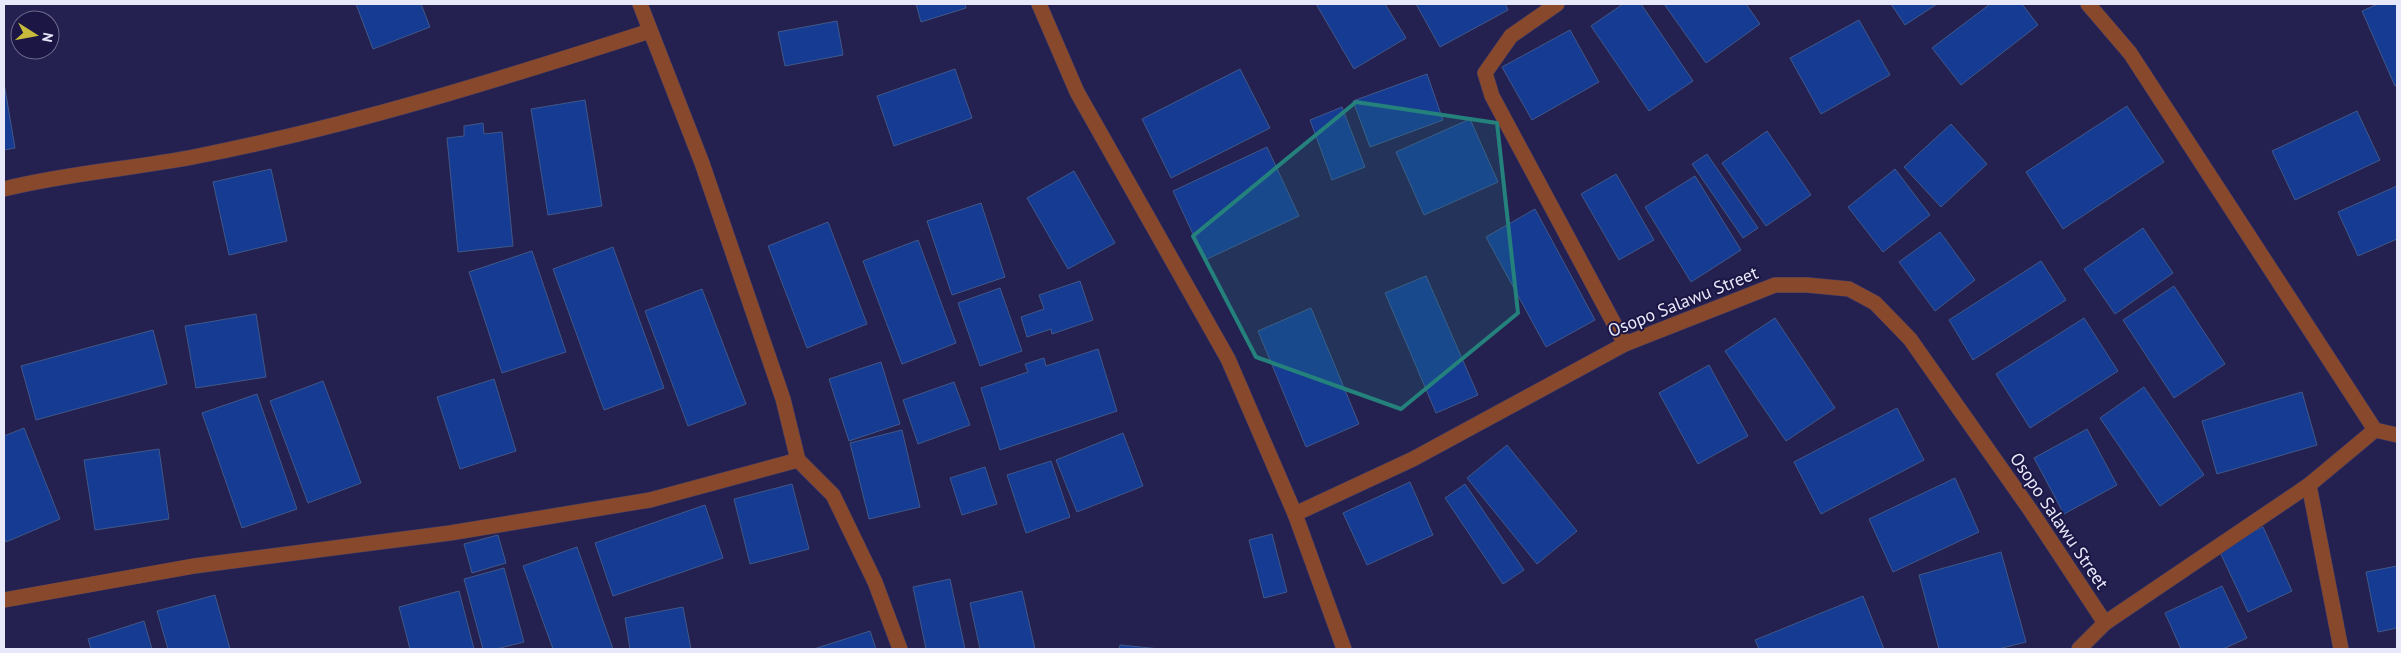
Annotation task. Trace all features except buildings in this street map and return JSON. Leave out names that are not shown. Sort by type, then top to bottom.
[{"type":"street","points":[[640,4],[709,182],[783,399],[798,460],[833,495],[875,582],[900,649]]},
{"type":"street","points":[[1039,4],[1077,92],[1228,359],[1295,514],[1344,649]]},
{"type":"street","points":[[1557,4],[1511,36],[1485,73],[1492,96],[1625,344]]},
{"type":"street","points":[[2088,4],[2130,53],[2375,430],[2397,435]]},
{"type":"street","points":[[4,189],[198,156],[372,116],[520,73],[650,31]]},
{"type":"street","name":"Osopo Salawu Street","points":[[1295,514],[1413,458],[1625,344],[1775,285],[1807,285],[1850,289],[1875,302],[1910,340],[2031,511],[2105,623]]},
{"type":"street","points":[[2078,649],[2105,623],[2308,485],[2375,430]]},
{"type":"street","points":[[4,600],[194,566],[450,533],[650,500],[798,460]]},
{"type":"street","points":[[2308,485],[2341,649]]},
{"type":"highlighted area","points":[[1356,102],[1497,123],[1518,313],[1401,409],[1256,357],[1193,236]]}]
